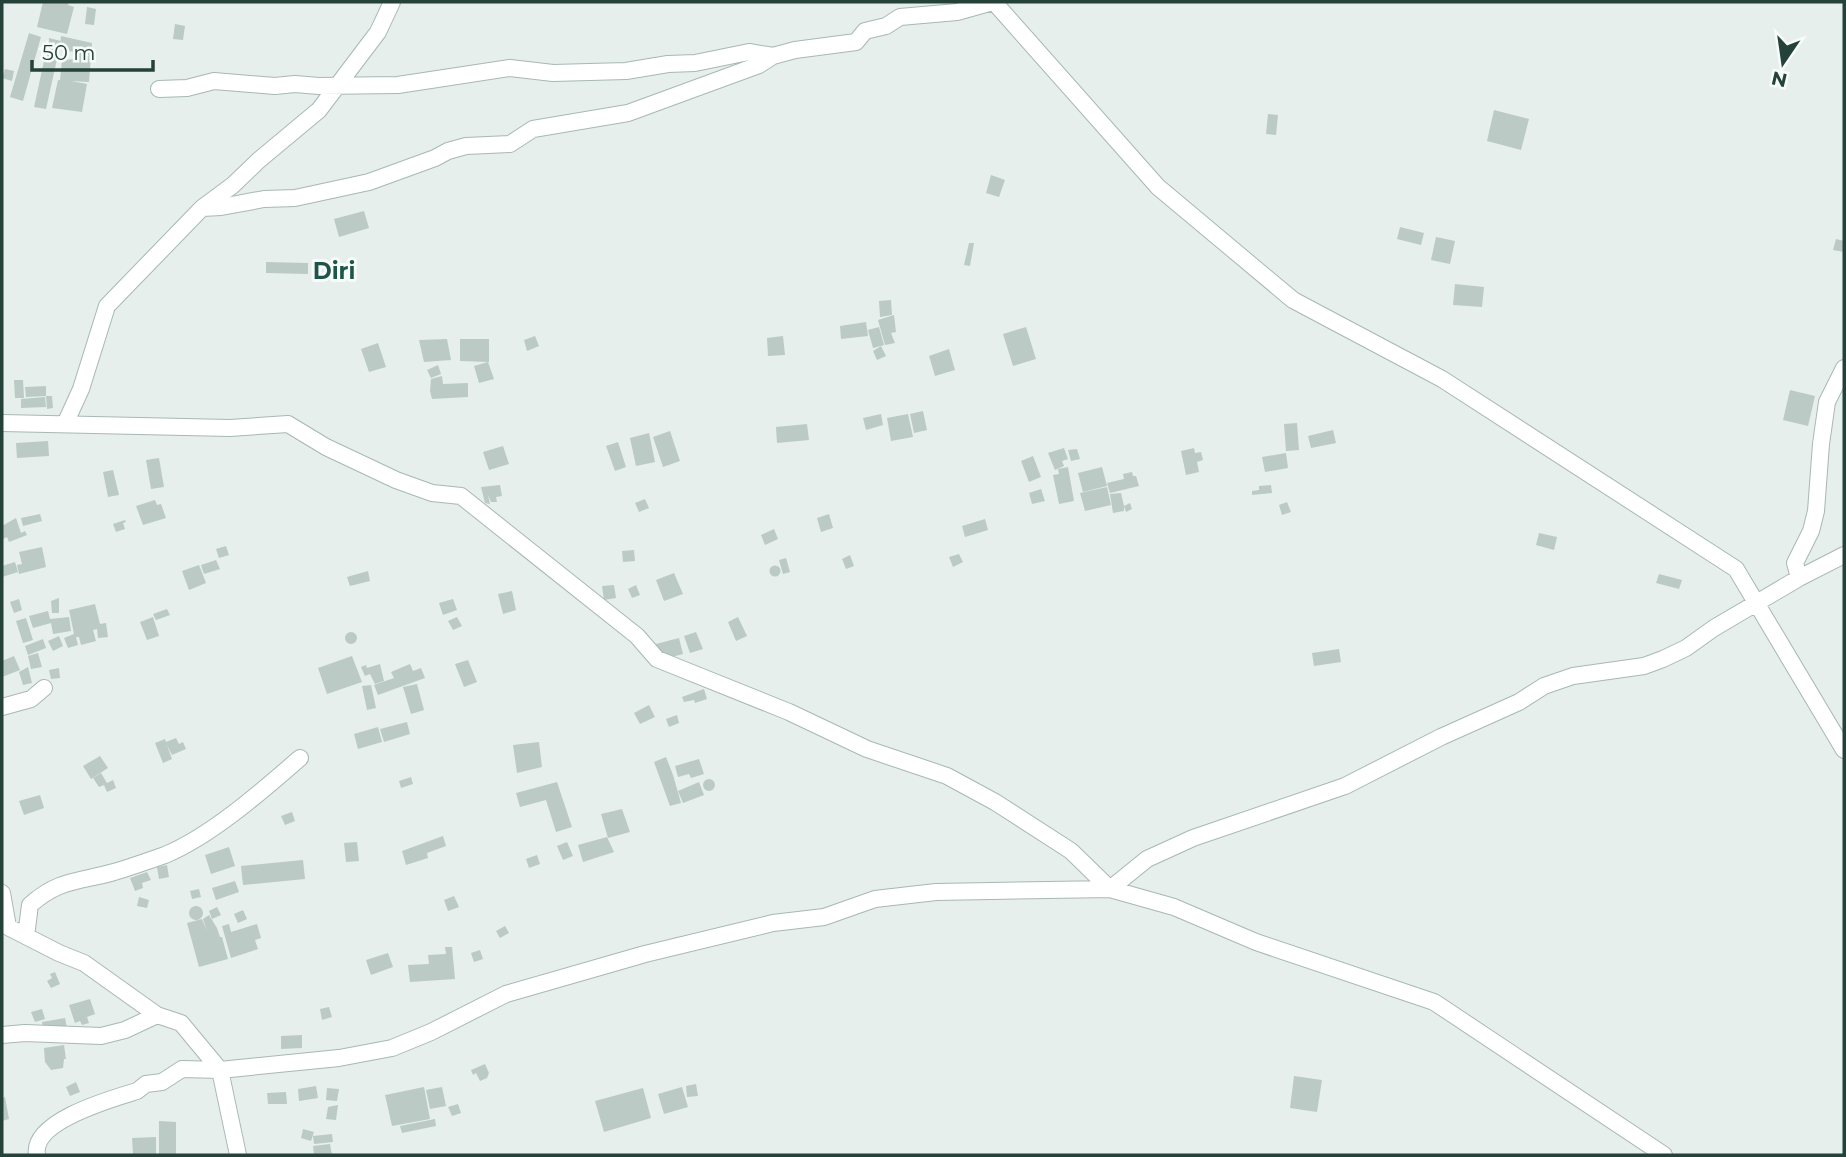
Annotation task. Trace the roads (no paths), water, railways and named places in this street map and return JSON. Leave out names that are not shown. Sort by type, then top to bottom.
[{"type":"street","points":[[65,424],[81,388],[107,306],[202,208],[233,186],[259,160],[319,110],[378,32],[392,2]]},
{"type":"street","points":[[202,208],[264,198],[295,198],[369,182],[466,146],[510,144],[533,129],[628,113],[759,65],[773,56],[795,50],[856,42],[865,31],[886,26],[907,15],[957,12],[993,2],[1158,187],[1293,300],[1442,379],[1736,569],[1844,750]]},
{"type":"street","points":[[159,89],[187,88],[214,81],[275,86],[411,83],[490,69],[597,73],[695,63],[749,52],[773,56]]},
{"type":"street","points":[[1799,578],[1795,563],[1811,531],[1816,511],[1826,402],[1844,368]]},
{"type":"street","points":[[2,423],[230,428],[288,424],[326,447],[396,480],[432,493],[461,496],[637,636],[657,659],[789,712],[867,748],[947,776],[995,802],[1071,851],[1110,889]]},
{"type":"street","points":[[1110,889],[1147,859],[1194,838],[1345,786],[1441,737],[1519,702],[1544,686],[1573,676],[1644,666],[1663,659],[1686,648],[1714,628],[1799,578],[1844,555]]},
{"type":"street","points":[[2,707],[31,699],[44,688]]},
{"type":"street","points":[[26,936],[30,905],[46,891],[81,878],[113,872],[165,855],[187,844],[208,832],[300,758]]},
{"type":"street","points":[[37,1155],[39,1138],[67,1118],[137,1091],[146,1084],[162,1082],[181,1069],[220,1070],[340,1058],[392,1048],[431,1032],[506,993],[645,954],[774,923],[824,917],[875,899],[936,892],[1110,889],[1174,907],[1256,942],[1434,1002],[1664,1155]]},
{"type":"street","points":[[2,894],[8,927],[84,963],[157,1015],[181,1023],[220,1070],[238,1155]]},
{"type":"street","points":[[2,1035],[25,1033],[101,1036],[125,1030],[157,1015]]},
{"type":"district","name":"Diri","points":[[334,271]]}]
